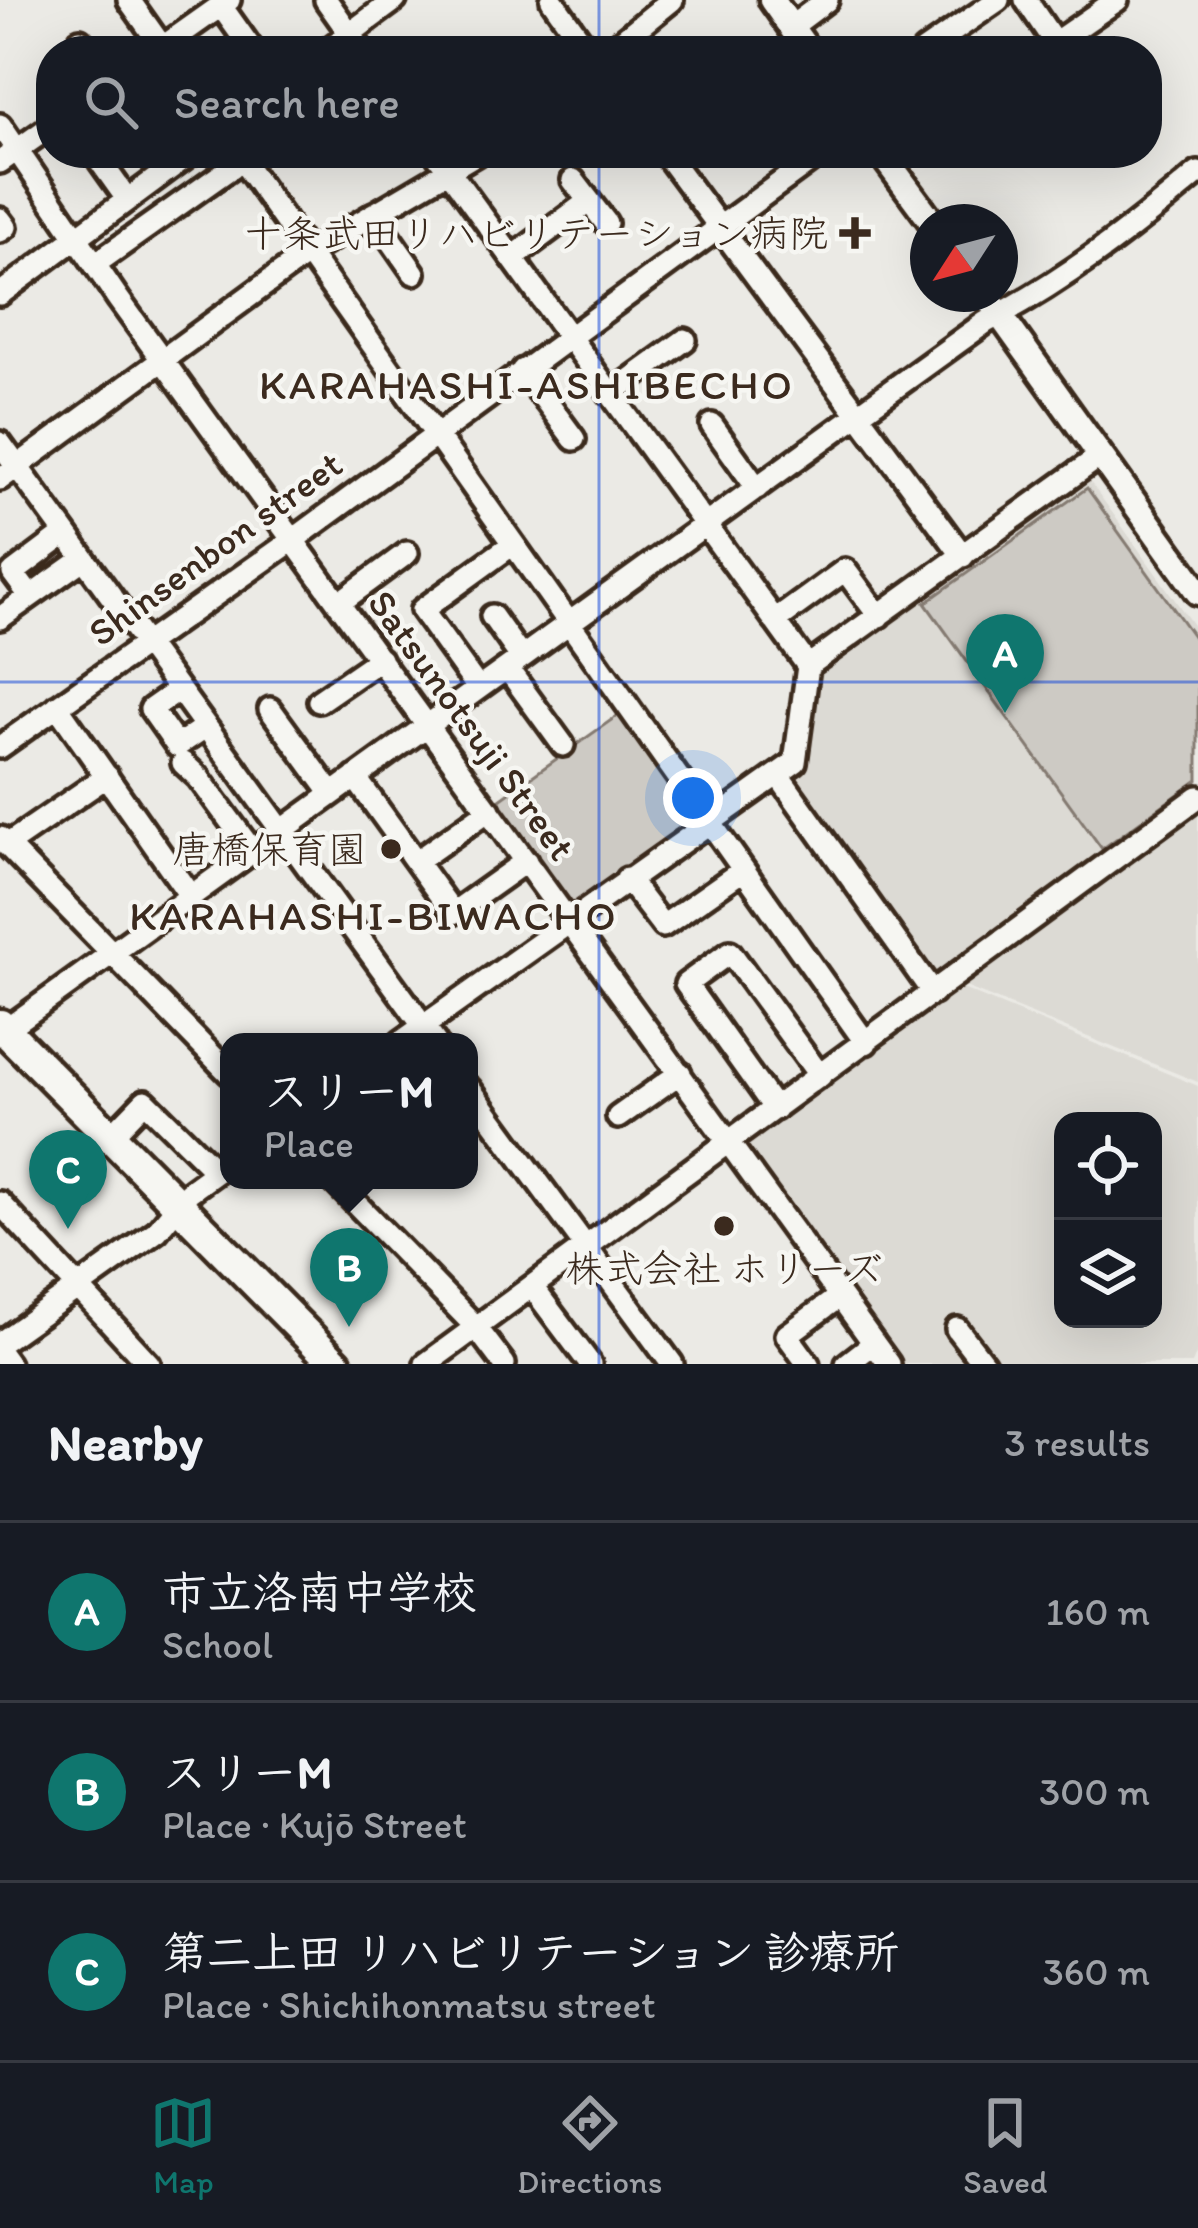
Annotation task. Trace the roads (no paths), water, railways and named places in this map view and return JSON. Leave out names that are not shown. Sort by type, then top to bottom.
[{"type":"highway","points":[[1,1035],[110,1136],[174,1213],[337,1364]]},
{"type":"highway","points":[[1,1035],[174,1213],[310,1364]]},
{"type":"main road","points":[[772,0],[797,36]]},
{"type":"main road","points":[[895,168],[920,204]]},
{"type":"main road","points":[[998,312],[1198,592]]},
{"type":"street","points":[[129,0],[153,36]]},
{"type":"street","points":[[326,0],[352,36]]},
{"type":"street","points":[[362,36],[395,0]]},
{"type":"street","points":[[552,0],[577,36]]},
{"type":"street","points":[[791,27],[827,0]]},
{"type":"street","points":[[946,36],[998,0]]},
{"type":"street","points":[[1026,0],[1044,36]]},
{"type":"street","points":[[1065,36],[1118,0]]},
{"type":"street","points":[[626,36],[666,2]]},
{"type":"street","points":[[181,36],[225,3],[244,36]]},
{"type":"street","name":"Satsunotsuji Street","points":[[0,125],[8,156],[95,263],[889,1364]]},
{"type":"street","points":[[8,156],[36,136]]},
{"type":"street","points":[[105,168],[127,200]]},
{"type":"street","points":[[0,294],[170,168]]},
{"type":"street","points":[[95,263],[225,168]]},
{"type":"street","points":[[248,168],[866,1043]]},
{"type":"street","points":[[8,472],[308,253],[373,214],[434,168]]},
{"type":"street","points":[[430,1033],[627,879],[796,763],[808,666],[446,168]]},
{"type":"street","points":[[677,168],[963,556]]},
{"type":"street","name":"Shinsenbon street","points":[[0,747],[800,168]]},
{"type":"street","points":[[1018,290],[1131,229],[1198,173]]},
{"type":"street","points":[[573,180],[606,223]]},
{"type":"street","points":[[512,258],[589,201]]},
{"type":"street","points":[[373,214],[414,273]]},
{"type":"street","points":[[0,219],[6,227],[0,231]]},
{"type":"street","points":[[1,1035],[856,416],[982,312]]},
{"type":"street","points":[[610,394],[685,340]]},
{"type":"street","points":[[523,370],[574,439]]},
{"type":"street","points":[[712,425],[757,488]]},
{"type":"street","points":[[0,443],[8,472],[65,534],[428,1033]]},
{"type":"street","points":[[808,666],[1100,456]]},
{"type":"street","points":[[30,596],[13,573],[65,534]]},
{"type":"street","points":[[478,688],[422,610],[513,544]]},
{"type":"street","points":[[339,603],[407,553]]},
{"type":"street","points":[[0,618],[83,559]]},
{"type":"street","points":[[775,621],[845,571],[879,616]]},
{"type":"street","points":[[492,616],[563,745]]},
{"type":"street","points":[[319,701],[380,659]]},
{"type":"street","points":[[178,690],[152,709],[177,746],[206,727]]},
{"type":"street","points":[[57,706],[191,897]]},
{"type":"street","points":[[270,709],[332,794]]},
{"type":"street","points":[[202,783],[231,762]]},
{"type":"street","points":[[183,764],[253,852]]},
{"type":"street","points":[[107,776],[3,841],[220,1064]]},
{"type":"street","points":[[778,776],[933,993]]},
{"type":"street","points":[[356,777],[453,913],[526,861]]},
{"type":"street","points":[[426,1364],[1198,797]]},
{"type":"street","points":[[417,861],[489,809]]},
{"type":"street","points":[[627,879],[663,926],[743,870]]},
{"type":"street","points":[[776,1109],[686,983],[730,952],[820,1076]]},
{"type":"street","points":[[618,1118],[680,1073]]},
{"type":"street","points":[[478,1100],[672,1364]]},
{"type":"street","points":[[110,1136],[145,1101],[220,1165]]},
{"type":"street","points":[[0,1343],[174,1213],[189,1192],[220,1170]]},
{"type":"street","points":[[342,1189],[476,1327],[504,1364]]},
{"type":"street","points":[[0,1203],[143,1362]]},
{"type":"street","points":[[533,1288],[590,1364]]},
{"type":"street","points":[[808,1364],[787,1335],[840,1296]]},
{"type":"street","points":[[957,1329],[984,1364]]},
{"type":"street","points":[[847,1364],[874,1343]]},
{"type":"street","points":[[0,1353],[8,1364]]},
{"type":"place","name":"十条武田リハビリテーション病院","points":[[855,233]]},
{"type":"place","name":"市立洛南中学校","points":[[1005,713]]},
{"type":"place","name":"唐橋保育園","points":[[391,849]]},
{"type":"place","name":"株式会社 ホリーズ","points":[[724,1226]]},
{"type":"place","name":"第二上田 リハビリテーション 診療所","points":[[68,1229]]},
{"type":"place","name":"スリーM","points":[[349,1327]]},
{"type":"district","name":"KARAHASHI-ASHIBECHO","points":[[527,384]]},
{"type":"district","name":"KARAHASHI-BIWACHO","points":[[374,915]]}]
